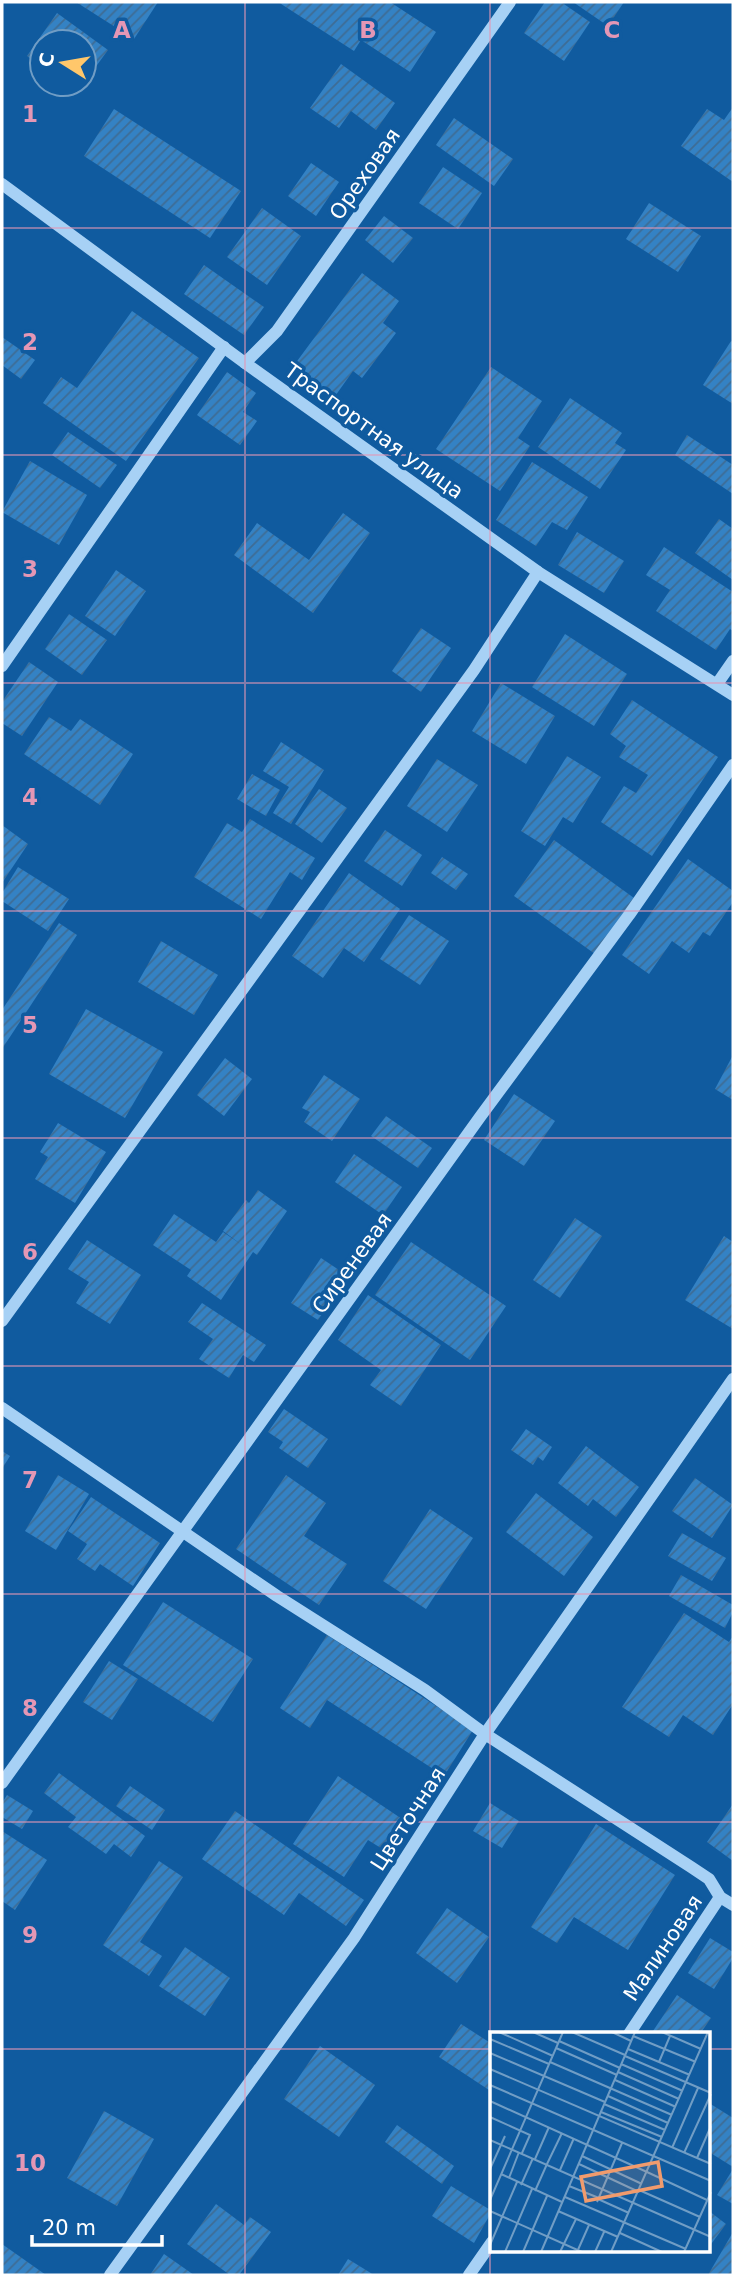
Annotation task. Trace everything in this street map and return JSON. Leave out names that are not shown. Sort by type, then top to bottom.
[{"type":"street","name":"Ореховая","points":[[245,363],[277,331],[510,2]]},
{"type":"street","name":"Траспортная улица","points":[[2,184],[245,363],[538,572],[733,695]]},
{"type":"street","points":[[2,666],[224,347]]},
{"type":"street","points":[[2,1321],[474,670],[538,572]]},
{"type":"street","points":[[717,684],[733,661]]},
{"type":"street","name":"Сиреневая","points":[[2,1783],[480,1117],[629,915],[733,765]]},
{"type":"street","name":"Цветочная","points":[[110,2275],[354,1938],[485,1734],[733,1380]]},
{"type":"street","points":[[2,1408],[277,1596],[425,1690],[485,1734],[709,1879],[720,1897]]},
{"type":"street","name":"Малиновая","points":[[630,2032],[720,1897],[733,1905]]},
{"type":"street","points":[[469,2275],[490,2245]]},
{"type":"building","points":[[76,2],[158,2],[134,39]]},
{"type":"building","points":[[278,2],[390,2],[436,32],[410,72],[361,40],[354,51]]},
{"type":"building","points":[[545,2],[561,2],[590,22],[564,61],[524,33]]},
{"type":"building","points":[[573,2],[624,2],[608,26]]},
{"type":"building","points":[[57,13],[78,28],[47,28]]},
{"type":"building","points":[[98,43],[108,50],[98,64]]},
{"type":"building","points":[[341,64],[395,103],[376,130],[351,111],[339,128],[310,108]]},
{"type":"building","points":[[733,107],[733,182],[681,146],[707,109],[724,120]]},
{"type":"building","points":[[114,109],[241,191],[210,238],[84,156]]},
{"type":"building","points":[[454,118],[513,159],[494,186],[436,145]]},
{"type":"building","points":[[311,163],[339,182],[316,216],[288,196]]},
{"type":"building","points":[[443,167],[482,193],[458,229],[419,203]]},
{"type":"building","points":[[649,203],[701,236],[678,272],[626,239]]},
{"type":"building","points":[[262,208],[301,236],[267,285],[227,257]]},
{"type":"building","points":[[384,216],[413,238],[393,263],[365,240]]},
{"type":"building","points":[[204,265],[264,307],[244,335],[184,294]]},
{"type":"building","points":[[362,273],[399,301],[383,323],[396,333],[362,378],[353,371],[333,399],[292,368]]},
{"type":"building","points":[[132,311],[199,358],[126,461],[43,403],[61,377],[77,388]]},
{"type":"building","points":[[2,337],[35,360],[21,379],[2,365]]},
{"type":"building","points":[[731,341],[733,342],[733,404],[703,385]]},
{"type":"building","points":[[491,367],[542,401],[518,438],[530,446],[500,491],[436,449]]},
{"type":"building","points":[[227,372],[256,393],[243,412],[257,421],[240,445],[197,415]]},
{"type":"building","points":[[570,398],[622,433],[615,443],[626,450],[600,489],[538,447]]},
{"type":"building","points":[[68,432],[117,465],[100,488],[52,455]]},
{"type":"building","points":[[687,435],[733,465],[733,494],[675,455]]},
{"type":"building","points":[[30,461],[87,495],[59,545],[2,512]]},
{"type":"building","points":[[532,462],[588,497],[567,530],[552,522],[536,546],[496,520]]},
{"type":"building","points":[[343,513],[370,533],[313,613],[234,555],[257,523],[309,560]]},
{"type":"building","points":[[719,519],[733,529],[733,580],[695,553]]},
{"type":"building","points":[[577,532],[624,561],[604,593],[558,565]]},
{"type":"building","points":[[664,547],[733,592],[733,631],[730,629],[716,650],[656,611],[670,590],[646,575]]},
{"type":"building","points":[[116,570],[146,591],[115,636],[85,616]]},
{"type":"building","points":[[69,614],[107,640],[82,675],[45,649]]},
{"type":"building","points":[[421,628],[451,648],[421,692],[392,671]]},
{"type":"building","points":[[565,634],[627,674],[594,726],[532,687]]},
{"type":"building","points":[[29,662],[58,682],[22,736],[2,723],[2,702]]},
{"type":"building","points":[[501,683],[555,716],[526,764],[472,731]]},
{"type":"building","points":[[632,700],[718,757],[652,856],[601,822],[624,786],[636,793],[648,775],[619,757],[626,746],[610,734]]},
{"type":"building","points":[[49,717],[71,731],[80,719],[133,754],[100,805],[24,754]]},
{"type":"building","points":[[281,742],[324,770],[291,824],[273,813],[289,787],[263,771]]},
{"type":"building","points":[[567,756],[601,777],[573,823],[563,817],[545,846],[521,831]]},
{"type":"building","points":[[437,759],[478,785],[447,832],[407,806]]},
{"type":"building","points":[[252,774],[280,790],[266,816],[237,799]]},
{"type":"building","points":[[319,789],[347,808],[322,843],[295,824]]},
{"type":"building","points":[[250,819],[315,858],[302,880],[290,872],[261,919],[194,877],[227,823],[242,832]]},
{"type":"building","points":[[2,825],[28,844],[2,883]]},
{"type":"building","points":[[385,830],[422,855],[402,886],[364,861]]},
{"type":"building","points":[[554,840],[634,898],[595,954],[514,896]]},
{"type":"building","points":[[442,857],[468,874],[456,890],[431,873]]},
{"type":"building","points":[[688,859],[733,891],[733,902],[710,936],[703,932],[689,953],[672,941],[649,974],[622,955]]},
{"type":"building","points":[[18,867],[69,899],[48,931],[2,901],[2,893]]},
{"type":"building","points":[[349,873],[400,909],[364,962],[344,948],[323,978],[292,956]]},
{"type":"building","points":[[409,915],[449,941],[420,985],[380,959]]},
{"type":"building","points":[[59,923],[77,935],[2,1049],[2,1010]]},
{"type":"building","points":[[161,941],[218,975],[194,1015],[138,982]]},
{"type":"building","points":[[86,1009],[163,1052],[125,1118],[49,1074]]},
{"type":"building","points":[[733,1055],[733,1100],[715,1089]]},
{"type":"building","points":[[225,1058],[252,1079],[224,1116],[197,1095]]},
{"type":"building","points":[[324,1075],[360,1099],[332,1141],[304,1122],[310,1112],[302,1108]]},
{"type":"building","points":[[514,1094],[555,1121],[524,1166],[484,1140]]},
{"type":"building","points":[[386,1116],[432,1148],[418,1168],[371,1136]]},
{"type":"building","points":[[58,1123],[106,1152],[75,1203],[35,1179],[48,1157],[40,1152]]},
{"type":"building","points":[[354,1154],[402,1187],[383,1215],[335,1182]]},
{"type":"building","points":[[258,1190],[287,1211],[257,1255],[253,1252],[221,1300],[187,1276],[191,1270],[153,1245],[174,1214],[216,1242],[223,1232],[242,1245],[223,1231],[246,1200],[249,1203]]},
{"type":"building","points":[[575,1218],[602,1236],[560,1298],[533,1280]]},
{"type":"building","points":[[724,1236],[733,1242],[733,1329],[685,1300]]},
{"type":"building","points":[[87,1240],[141,1275],[110,1324],[76,1303],[89,1282],[68,1269]]},
{"type":"building","points":[[411,1242],[506,1306],[470,1360],[375,1295]]},
{"type":"building","points":[[321,1258],[348,1276],[318,1320],[291,1303]]},
{"type":"building","points":[[368,1295],[441,1345],[401,1406],[370,1385],[381,1370],[338,1340]]},
{"type":"building","points":[[202,1303],[266,1345],[254,1362],[243,1355],[229,1378],[199,1359],[213,1339],[188,1322]]},
{"type":"building","points":[[284,1409],[328,1439],[308,1468],[279,1448],[283,1442],[268,1432]]},
{"type":"building","points":[[526,1429],[552,1447],[543,1461],[538,1457],[533,1465],[511,1450]]},
{"type":"building","points":[[586,1446],[639,1487],[616,1517],[593,1499],[588,1506],[558,1483]]},
{"type":"building","points":[[2,1451],[10,1456],[2,1469]]},
{"type":"building","points":[[58,1475],[89,1494],[56,1550],[25,1531]]},
{"type":"building","points":[[286,1475],[326,1503],[304,1536],[347,1564],[319,1605],[236,1549]]},
{"type":"building","points":[[695,1478],[733,1505],[712,1538],[672,1511]]},
{"type":"building","points":[[536,1493],[593,1537],[564,1576],[506,1532]]},
{"type":"building","points":[[91,1497],[160,1543],[133,1586],[100,1564],[95,1571],[77,1559],[87,1544],[68,1531]]},
{"type":"building","points":[[430,1509],[473,1538],[426,1609],[383,1581]]},
{"type":"building","points":[[682,1533],[726,1558],[712,1581],[668,1556]]},
{"type":"building","points":[[681,1575],[733,1605],[733,1612],[725,1628],[669,1596]]},
{"type":"building","points":[[163,1602],[253,1659],[213,1722],[123,1665]]},
{"type":"building","points":[[684,1613],[729,1642],[733,1636],[733,1704],[713,1735],[683,1715],[669,1737],[622,1707]]},
{"type":"building","points":[[327,1635],[473,1730],[444,1776],[327,1700],[310,1728],[280,1708]]},
{"type":"building","points":[[109,1661],[138,1679],[112,1720],[83,1702]]},
{"type":"building","points":[[59,1773],[145,1836],[131,1857],[114,1844],[106,1854],[68,1827],[76,1817],[44,1793]]},
{"type":"building","points":[[338,1776],[411,1825],[392,1855],[368,1840],[344,1877],[293,1844]]},
{"type":"building","points":[[130,1786],[165,1810],[152,1830],[116,1806]]},
{"type":"building","points":[[7,1795],[33,1811],[22,1829],[2,1817],[2,1803]]},
{"type":"building","points":[[490,1803],[519,1821],[502,1848],[473,1831]]},
{"type":"building","points":[[733,1804],[733,1861],[707,1842]]},
{"type":"building","points":[[235,1811],[364,1900],[346,1926],[299,1893],[284,1915],[202,1859]]},
{"type":"building","points":[[596,1824],[675,1875],[628,1950],[574,1917],[557,1943],[531,1927]]},
{"type":"building","points":[[2,1831],[47,1860],[15,1910],[2,1901]]},
{"type":"building","points":[[159,1861],[183,1877],[140,1942],[162,1956],[149,1976],[103,1945]]},
{"type":"building","points":[[447,1908],[489,1937],[457,1983],[416,1953]]},
{"type":"building","points":[[710,1938],[733,1952],[733,1958],[714,1989],[688,1973]]},
{"type":"building","points":[[185,1947],[230,1978],[205,2016],[159,1986]]},
{"type":"building","points":[[677,1995],[711,2018],[701,2032],[652,2032]]},
{"type":"building","points":[[461,2024],[490,2043],[490,2091],[439,2057]]},
{"type":"building","points":[[320,2046],[375,2085],[339,2137],[284,2099]]},
{"type":"building","points":[[710,2104],[733,2118],[733,2167],[710,2153]]},
{"type":"building","points":[[104,2111],[154,2139],[117,2206],[67,2178]]},
{"type":"building","points":[[397,2125],[454,2166],[442,2184],[385,2142]]},
{"type":"building","points":[[733,2169],[733,2204],[717,2195]]},
{"type":"building","points":[[451,2186],[490,2210],[474,2243],[432,2216]]},
{"type":"building","points":[[216,2204],[244,2225],[250,2217],[271,2232],[239,2275],[230,2275],[187,2244]]},
{"type":"building","points":[[710,2212],[726,2224],[710,2246]]},
{"type":"building","points":[[733,2232],[733,2275],[708,2275]]},
{"type":"building","points":[[2,2244],[46,2275],[2,2275]]},
{"type":"building","points":[[164,2254],[194,2275],[150,2275]]},
{"type":"building","points":[[348,2259],[374,2275],[338,2275]]}]
